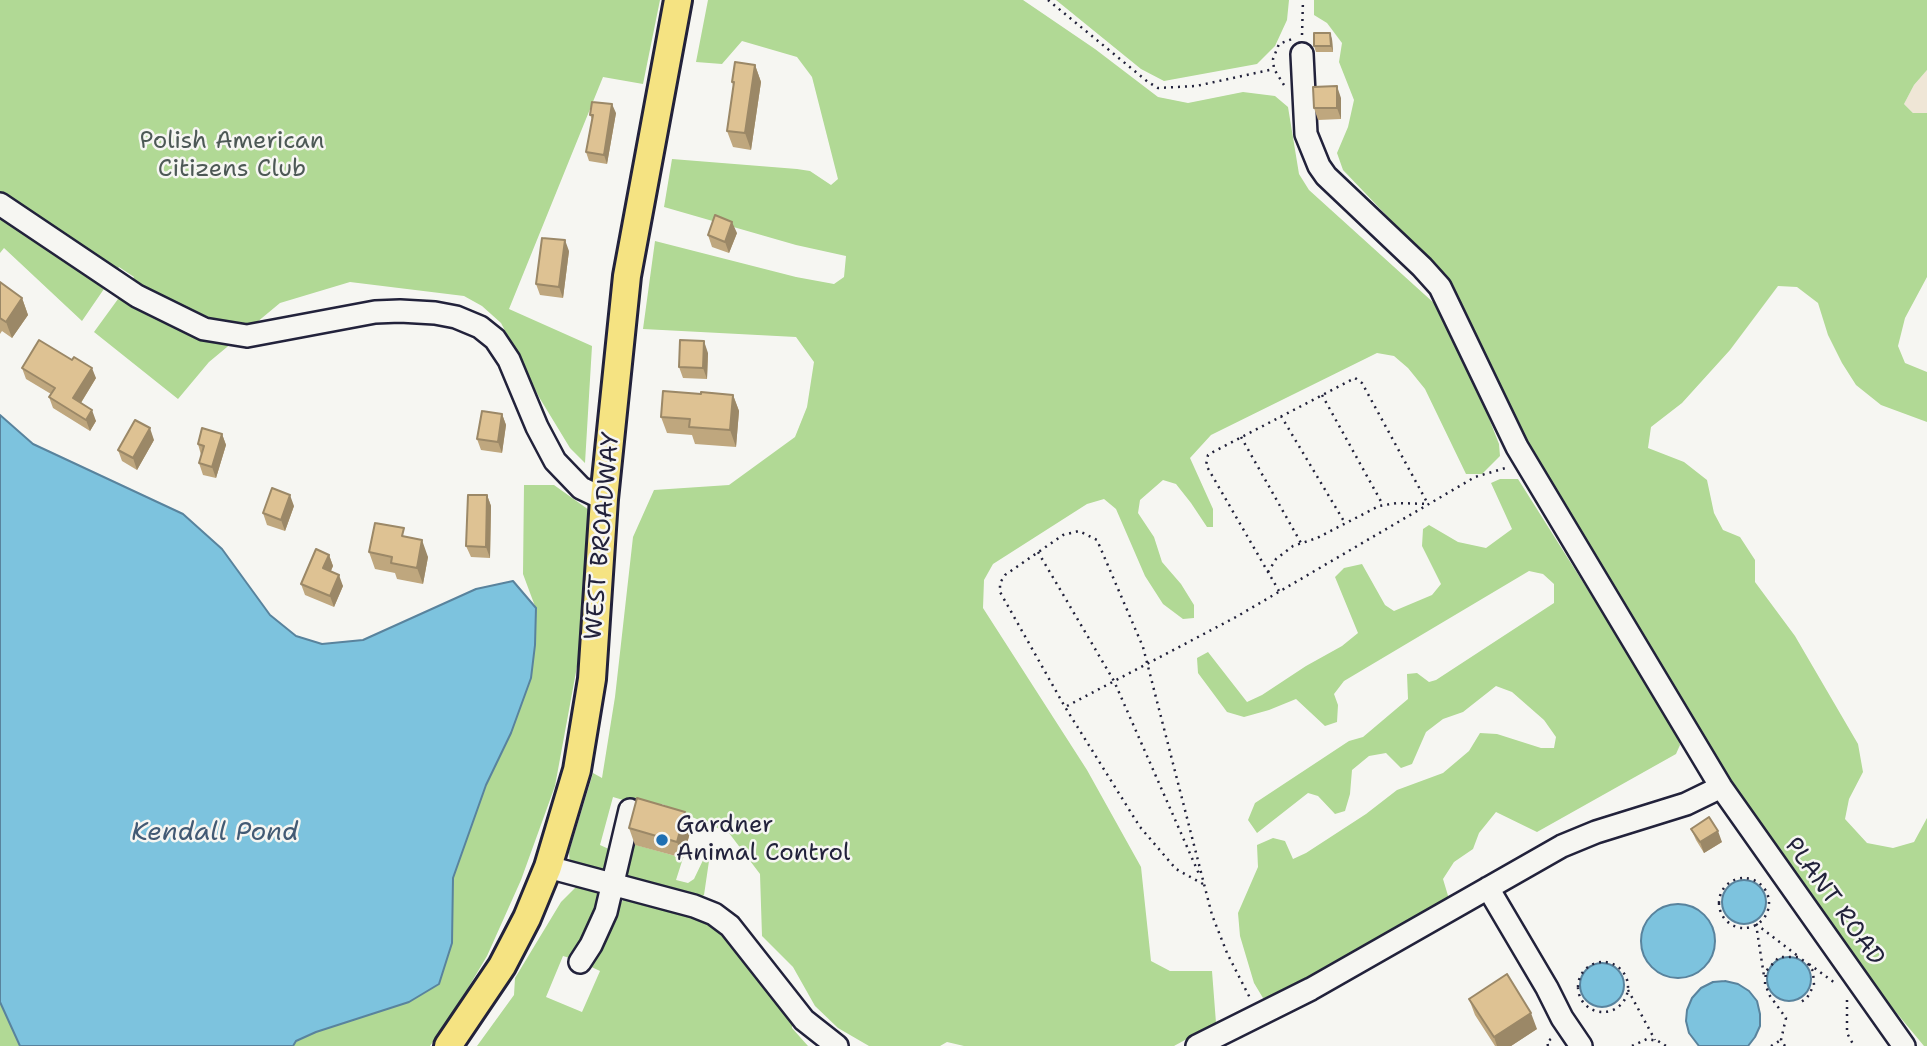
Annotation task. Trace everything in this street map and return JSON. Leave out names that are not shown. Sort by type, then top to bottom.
[{"type":"main road","name":"WEST BROADWAY","points":[[448,1046],[502,966],[527,918],[548,867],[577,770],[592,679],[604,499],[627,276],[678,0]]},
{"type":"street","name":"PLANT ROAD","points":[[1302,54],[1306,134],[1314,156],[1326,176],[1440,287],[1525,461],[1721,788],[1904,1046]]},
{"type":"street","points":[[0,204],[115,283],[159,309],[204,329],[247,336],[375,312],[400,311],[436,313],[456,317],[480,327],[495,339],[509,360],[537,427],[555,461],[581,488],[604,499]]},
{"type":"street","points":[[1197,1046],[1311,989],[1562,846],[1596,832],[1686,804],[1721,788]]},
{"type":"street","points":[[580,962],[602,924],[630,810]]},
{"type":"street","points":[[548,867],[694,906],[722,920],[730,926],[804,1020],[837,1046]]},
{"type":"street","points":[[1488,888],[1562,1018],[1581,1046]]},
{"type":"path","points":[[1048,0],[1158,88],[1196,86],[1274,69]]},
{"type":"path","points":[[1302,54],[1304,0]]},
{"type":"path","points":[[1279,591],[1206,465],[1208,455],[1355,378],[1359,380],[1428,504]]},
{"type":"path","points":[[1322,395],[1383,505]]},
{"type":"path","points":[[1281,416],[1345,523]]},
{"type":"path","points":[[1241,437],[1301,543]]},
{"type":"path","points":[[1065,707],[1279,591],[1475,477],[1525,461]]},
{"type":"path","points":[[1268,572],[1284,551],[1317,538],[1383,505],[1428,504]]},
{"type":"path","points":[[1073,531],[1087,533],[1097,540],[1148,662],[1203,884],[1176,869],[1140,827],[1065,707],[1000,592],[999,586],[1005,575],[1073,531]]},
{"type":"path","points":[[1038,552],[1114,681],[1203,884],[1227,953],[1259,1015]]},
{"type":"path","points":[[1756,924],[1764,918],[1768,908],[1765,889],[1748,878],[1733,881],[1724,888],[1720,898],[1722,915],[1730,923],[1740,927],[1756,924],[1839,986]]},
{"type":"path","points":[[1756,924],[1765,984],[1786,1018],[1782,1040],[1785,1046]]},
{"type":"path","points":[[1765,984],[1766,971],[1774,961],[1786,955],[1804,960],[1813,971],[1814,985],[1807,998],[1801,1002]]},
{"type":"path","points":[[1628,990],[1620,1005],[1604,1011],[1593,1009],[1584,1002],[1579,986],[1585,970],[1594,964],[1605,962],[1616,965],[1624,973],[1628,990],[1655,1040]]},
{"type":"path","points":[[1843,993],[1847,1001],[1847,1033],[1854,1046]]},
{"type":"path","points":[[1548,1046],[1550,1038],[1557,1038]]},
{"type":"path","points":[[1632,1046],[1642,1040],[1655,1040],[1666,1046]]},
{"type":"path","points":[[1772,1046],[1782,1040]]},
{"type":"shaded area","points":[[1927,70],[1927,113],[1913,113],[1904,104],[1914,85]]},
{"type":"green space","name":"Polish American Citizens Club","points":[[0,0],[660,0],[643,84],[603,77],[509,309],[592,346],[585,463],[570,448],[539,397],[501,323],[482,306],[464,296],[350,282],[280,303],[209,362],[178,399],[94,332],[134,277],[119,267],[82,321],[4,248],[0,253]]},
{"type":"green space","points":[[708,0],[1023,0],[1095,49],[1158,97],[1188,103],[1243,92],[1275,96],[1288,107],[1299,174],[1309,190],[1435,304],[1472,375],[1499,444],[1500,456],[1482,474],[1466,474],[1425,389],[1408,368],[1394,356],[1377,353],[1211,435],[1190,458],[1213,509],[1213,527],[1207,527],[1176,484],[1163,480],[1140,500],[1138,513],[1154,537],[1162,562],[1181,584],[1194,605],[1194,618],[1183,619],[1163,604],[1145,576],[1116,509],[1104,499],[1087,504],[993,564],[984,580],[983,608],[1087,770],[1141,867],[1151,961],[1170,971],[1212,971],[1216,1023],[1174,1046],[964,1046],[947,1042],[940,1046],[869,1046],[838,1028],[815,1006],[793,967],[762,936],[760,874],[729,833],[662,804],[660,811],[613,797],[600,845],[611,850],[605,875],[570,867],[569,852],[593,773],[602,778],[615,697],[633,537],[654,490],[729,485],[795,437],[807,407],[814,362],[796,337],[643,329],[655,241],[796,277],[834,284],[844,277],[846,256],[796,245],[664,207],[672,159],[810,171],[831,185],[838,179],[812,77],[797,57],[742,41],[722,64],[696,62]]},
{"type":"green space","points":[[1056,0],[1289,0],[1287,20],[1275,46],[1257,64],[1164,81],[1141,69]]},
{"type":"green space","points":[[1314,0],[1927,0],[1927,70],[1914,85],[1904,104],[1913,113],[1927,113],[1927,277],[1905,318],[1898,346],[1905,363],[1927,372],[1927,422],[1881,405],[1856,385],[1828,335],[1818,303],[1797,287],[1778,286],[1730,350],[1682,403],[1651,427],[1648,448],[1684,462],[1707,480],[1714,513],[1723,530],[1740,537],[1755,560],[1755,582],[1795,636],[1858,744],[1863,772],[1849,799],[1845,819],[1867,843],[1893,848],[1914,842],[1927,818],[1927,1046],[1924,1046],[1885,999],[1711,755],[1533,455],[1455,296],[1433,264],[1343,170],[1337,153],[1348,127],[1354,100],[1339,62],[1342,43],[1327,23],[1314,15]]},
{"type":"green space","points":[[1500,479],[1518,479],[1676,730],[1680,745],[1676,754],[1537,832],[1496,812],[1479,833],[1473,849],[1454,862],[1443,879],[1449,899],[1272,997],[1263,998],[1254,983],[1240,936],[1238,913],[1258,867],[1257,845],[1273,838],[1285,841],[1293,859],[1306,853],[1397,790],[1443,773],[1469,751],[1480,733],[1497,734],[1541,748],[1554,748],[1556,737],[1544,720],[1512,692],[1496,686],[1463,712],[1443,719],[1426,732],[1412,764],[1401,768],[1386,753],[1369,756],[1352,770],[1345,811],[1335,814],[1318,796],[1308,793],[1257,833],[1248,820],[1255,803],[1349,741],[1363,737],[1408,699],[1407,674],[1417,673],[1429,682],[1436,680],[1554,603],[1554,584],[1543,574],[1529,571],[1344,681],[1334,694],[1338,705],[1337,722],[1325,726],[1296,699],[1244,717],[1227,712],[1198,673],[1197,658],[1208,652],[1247,702],[1342,646],[1358,633],[1335,577],[1344,568],[1362,564],[1385,605],[1394,611],[1432,595],[1441,584],[1422,546],[1423,529],[1429,525],[1458,542],[1486,548],[1512,529],[1491,483]]},
{"type":"green space","points":[[524,485],[554,485],[589,510],[578,661],[555,786],[521,880],[487,956],[430,1046],[293,1046],[295,1041],[316,1032],[452,943],[453,878],[486,785],[511,732],[531,678],[536,609],[523,574]]},
{"type":"green space","points":[[631,833],[636,845],[683,858],[676,880],[688,883],[694,879],[705,856],[709,861],[704,895],[700,897],[621,880]]},
{"type":"green space","points":[[578,885],[606,892],[576,960],[563,956],[546,997],[582,1012],[600,971],[583,963],[625,897],[676,908],[713,924],[792,1009],[792,1028],[808,1046],[477,1046],[514,995],[515,978],[561,902]]},
{"type":"green space","points":[[0,1002],[3,1009],[20,1046],[0,1046]]},
{"type":"water","name":"Kendall Pond","points":[[0,415],[33,444],[183,514],[222,549],[270,615],[296,636],[322,644],[363,640],[476,589],[513,581],[536,608],[531,678],[511,733],[486,785],[453,878],[452,943],[439,984],[409,1002],[316,1032],[296,1041],[293,1046],[20,1046],[0,1002]]},
{"type":"water","points":[[1744,880],[1759,887],[1766,902],[1759,917],[1744,924],[1729,917],[1722,902],[1729,887]]},
{"type":"water","points":[[1678,904],[1699,910],[1709,920],[1715,941],[1709,962],[1699,972],[1678,978],[1657,972],[1647,962],[1641,941],[1647,920],[1657,910]]},
{"type":"water","points":[[1789,957],[1804,964],[1811,979],[1804,994],[1789,1001],[1774,994],[1767,979],[1774,964]]},
{"type":"water","points":[[1602,963],[1617,970],[1624,985],[1617,1000],[1602,1007],[1587,1000],[1580,985],[1587,970]]},
{"type":"water","points":[[1713,982],[1738,984],[1749,991],[1757,1001],[1760,1026],[1748,1046],[1699,1046],[1689,1033],[1687,1010],[1692,998],[1701,988]]},
{"type":"building","points":[[1314,33],[1330,33],[1331,46],[1314,46]]},
{"type":"building","points":[[735,62],[755,65],[745,133],[727,131]]},
{"type":"building","points":[[1337,86],[1337,108],[1314,108],[1313,87]]},
{"type":"building","points":[[592,102],[612,104],[604,155],[586,152],[593,115],[590,115]]},
{"type":"building","points":[[715,215],[732,222],[725,242],[708,235]]},
{"type":"building","points":[[542,238],[565,240],[559,287],[536,284]]},
{"type":"building","points":[[0,282],[22,298],[6,322],[0,318]]},
{"type":"building","points":[[39,340],[72,360],[74,357],[92,368],[73,398],[92,410],[86,420],[49,397],[55,388],[22,368]]},
{"type":"building","points":[[680,340],[704,341],[703,368],[679,367]]},
{"type":"building","points":[[663,391],[733,395],[730,430],[689,427],[690,419],[661,417]]},
{"type":"building","points":[[482,411],[502,414],[498,442],[477,439]]},
{"type":"building","points":[[135,420],[150,428],[133,458],[118,450]]},
{"type":"building","points":[[202,428],[222,434],[212,467],[199,463],[204,446],[198,444]]},
{"type":"building","points":[[272,488],[290,495],[281,520],[263,513]]},
{"type":"building","points":[[468,495],[487,495],[486,547],[466,546]]},
{"type":"building","points":[[375,523],[404,528],[402,536],[422,540],[417,568],[391,563],[392,557],[369,552]]},
{"type":"building","points":[[316,549],[329,555],[323,568],[339,575],[330,596],[301,584]]},
{"type":"building","points":[[637,798],[685,812],[677,842],[629,828]]},
{"type":"building","points":[[1709,817],[1718,831],[1700,842],[1691,829]]},
{"type":"building","points":[[1507,974],[1531,1013],[1494,1037],[1469,999]]},
{"type":"place","name":"Gardner Animal Control","points":[[662,840]]}]
